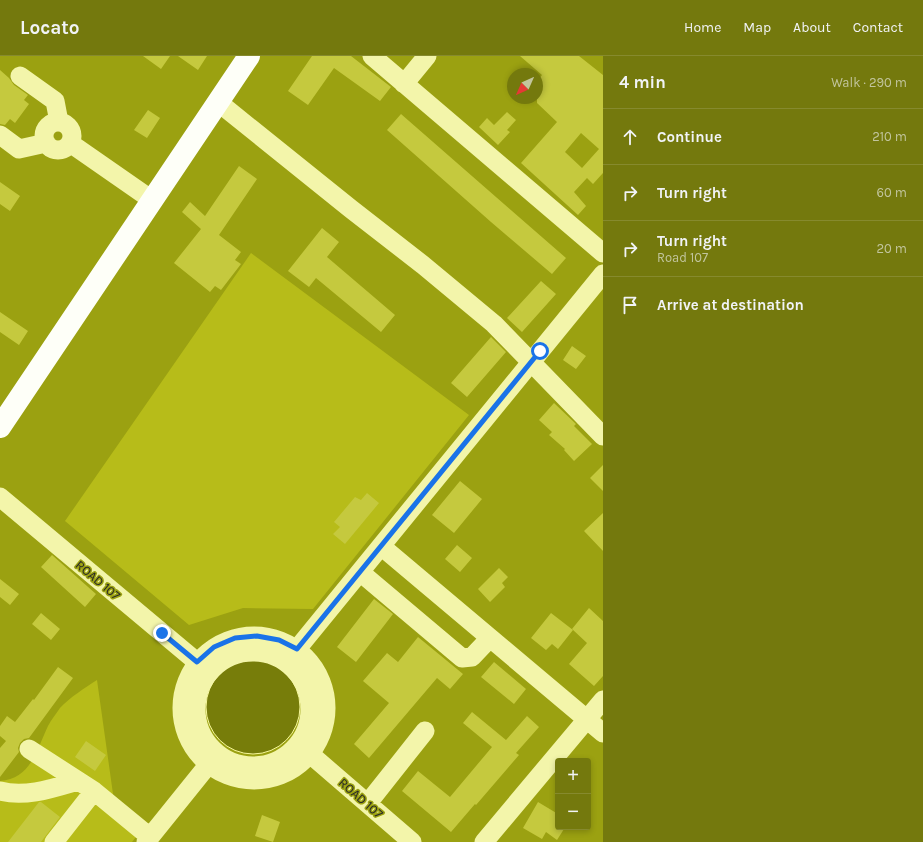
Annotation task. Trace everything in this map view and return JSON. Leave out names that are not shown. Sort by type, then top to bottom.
[{"type":"main road","points":[[0,428],[249,56]]},
{"type":"street","points":[[372,56],[603,253]]},
{"type":"street","points":[[404,84],[427,56]]},
{"type":"street","points":[[20,76],[55,101],[59,122]]},
{"type":"street","points":[[218,102],[423,265],[494,324],[603,436]]},
{"type":"street","points":[[59,122],[64,124],[72,134],[70,143],[67,147],[58,150],[54,149],[46,143],[44,135],[47,127],[51,124],[59,122]]},
{"type":"street","points":[[0,135],[19,149],[46,143]]},
{"type":"street","points":[[70,143],[152,200]]},
{"type":"street","points":[[297,649],[603,274]]},
{"type":"street","name":"ROAD 107","points":[[0,497],[197,662]]},
{"type":"street","points":[[381,546],[603,733]]},
{"type":"street","points":[[360,572],[462,658],[472,657],[490,638]]},
{"type":"street","points":[[257,636],[279,640],[297,649],[314,669],[324,690],[327,712],[322,735],[310,754],[294,770],[273,779],[250,781],[228,776],[208,765],[193,748],[184,727],[181,704],[186,682],[197,662],[214,647],[235,638],[257,636]]},
{"type":"street","points":[[260,652],[278,657],[293,668],[304,682],[310,700],[310,718],[304,735],[294,750],[279,760],[262,766],[242,765],[224,758],[209,746],[199,728],[196,709],[199,690],[208,673],[223,660],[241,653],[260,652]]},
{"type":"street","points":[[484,842],[603,700]]},
{"type":"street","points":[[368,803],[425,731]]},
{"type":"street","points":[[29,749],[86,786],[148,839],[208,765]]},
{"type":"street","name":"ROAD 107","points":[[310,754],[412,842]]},
{"type":"street","points":[[0,791],[9,794],[86,786]]},
{"type":"street","points":[[54,842],[86,786]]},
{"type":"shaded area","points":[[251,253],[469,415],[313,609],[243,608],[189,625],[65,521]]},
{"type":"shaded area","points":[[253,660],[271,664],[286,674],[296,689],[300,707],[296,725],[286,740],[271,750],[253,754],[235,750],[220,740],[210,725],[206,707],[210,689],[220,674],[235,664]]},
{"type":"shaded area","points":[[97,680],[114,801],[144,827],[132,842],[0,842],[0,781],[11,779],[26,769],[32,761],[49,724],[60,708],[83,689]]},
{"type":"building","points":[[143,56],[170,56],[161,69]]},
{"type":"building","points":[[178,56],[207,56],[198,70]]},
{"type":"building","points":[[312,56],[351,56],[391,87],[380,101],[334,68],[308,105],[288,91]]},
{"type":"building","points":[[520,56],[579,56],[603,75],[603,173],[593,184],[587,178],[574,192],[586,206],[578,215],[521,163],[557,122],[538,104],[543,104],[543,68],[534,68]],"holes":[[[581,133],[599,149],[582,168],[565,152]]]},
{"type":"building","points":[[0,70],[14,85],[28,95],[24,100],[29,104],[15,123],[10,119],[5,125],[0,124]]},
{"type":"building","points":[[148,110],[160,118],[147,138],[134,130]]},
{"type":"building","points":[[507,112],[516,120],[507,130],[510,132],[498,145],[479,127],[487,118],[494,125]]},
{"type":"building","points":[[401,114],[566,258],[552,274],[387,130]]},
{"type":"building","points":[[239,166],[257,179],[219,235],[241,252],[235,260],[241,264],[221,290],[215,286],[210,292],[174,263],[201,229],[182,212],[190,202],[205,216]]},
{"type":"building","points":[[0,182],[20,196],[10,211],[0,204]]},
{"type":"building","points":[[322,228],[339,242],[327,257],[395,315],[381,332],[316,278],[309,287],[288,271]]},
{"type":"building","points":[[541,281],[556,294],[522,332],[507,318]]},
{"type":"building","points":[[0,312],[28,331],[19,345],[0,332]]},
{"type":"building","points":[[491,337],[506,352],[467,397],[451,383]]},
{"type":"building","points":[[572,346],[586,356],[576,369],[563,360]]},
{"type":"building","points":[[554,403],[576,424],[574,426],[592,444],[574,461],[564,450],[565,449],[549,435],[552,432],[539,420]]},
{"type":"building","points":[[603,465],[603,491],[590,478]]},
{"type":"building","points":[[460,481],[482,499],[454,533],[432,515]]},
{"type":"building","points":[[367,493],[379,503],[345,544],[333,534],[340,527],[334,522],[355,497],[361,500]]},
{"type":"building","points":[[603,513],[603,551],[584,531]]},
{"type":"building","points":[[457,545],[472,558],[460,572],[445,559]]},
{"type":"building","points":[[52,555],[96,594],[85,607],[41,567]]},
{"type":"building","points":[[499,568],[508,577],[502,583],[505,587],[490,602],[478,589]]},
{"type":"building","points":[[0,579],[19,594],[10,605],[0,597]]},
{"type":"building","points":[[374,599],[393,614],[356,662],[337,647]]},
{"type":"building","points":[[589,608],[603,621],[603,676],[594,686],[569,664],[587,643],[572,629]]},
{"type":"building","points":[[41,613],[60,629],[51,640],[32,624]]},
{"type":"building","points":[[551,613],[573,630],[558,649],[552,644],[546,650],[531,638]]},
{"type":"building","points":[[418,637],[463,674],[450,689],[437,678],[369,758],[354,744],[389,703],[363,681],[387,653],[398,662]]},
{"type":"building","points":[[494,662],[526,689],[514,704],[481,677]]},
{"type":"building","points":[[58,667],[73,678],[29,738],[24,739],[20,743],[18,748],[19,752],[0,777],[0,748],[6,741],[0,736],[0,726],[7,716],[15,722],[33,699],[34,700]]},
{"type":"building","points":[[472,712],[506,740],[527,716],[539,727],[516,753],[519,755],[451,832],[402,791],[418,771],[450,797],[492,747],[463,723]]},
{"type":"building","points":[[86,741],[106,755],[95,771],[75,757]]},
{"type":"building","points":[[39,802],[60,817],[41,842],[8,842]]},
{"type":"building","points":[[538,802],[555,812],[555,830],[563,830],[557,840],[546,832],[542,839],[523,828]]},
{"type":"building","points":[[262,815],[280,822],[273,842],[255,836]]},
{"type":"route","points":[[162,633],[197,662],[214,647],[235,638],[257,636],[279,640],[297,649],[540,351]]}]
